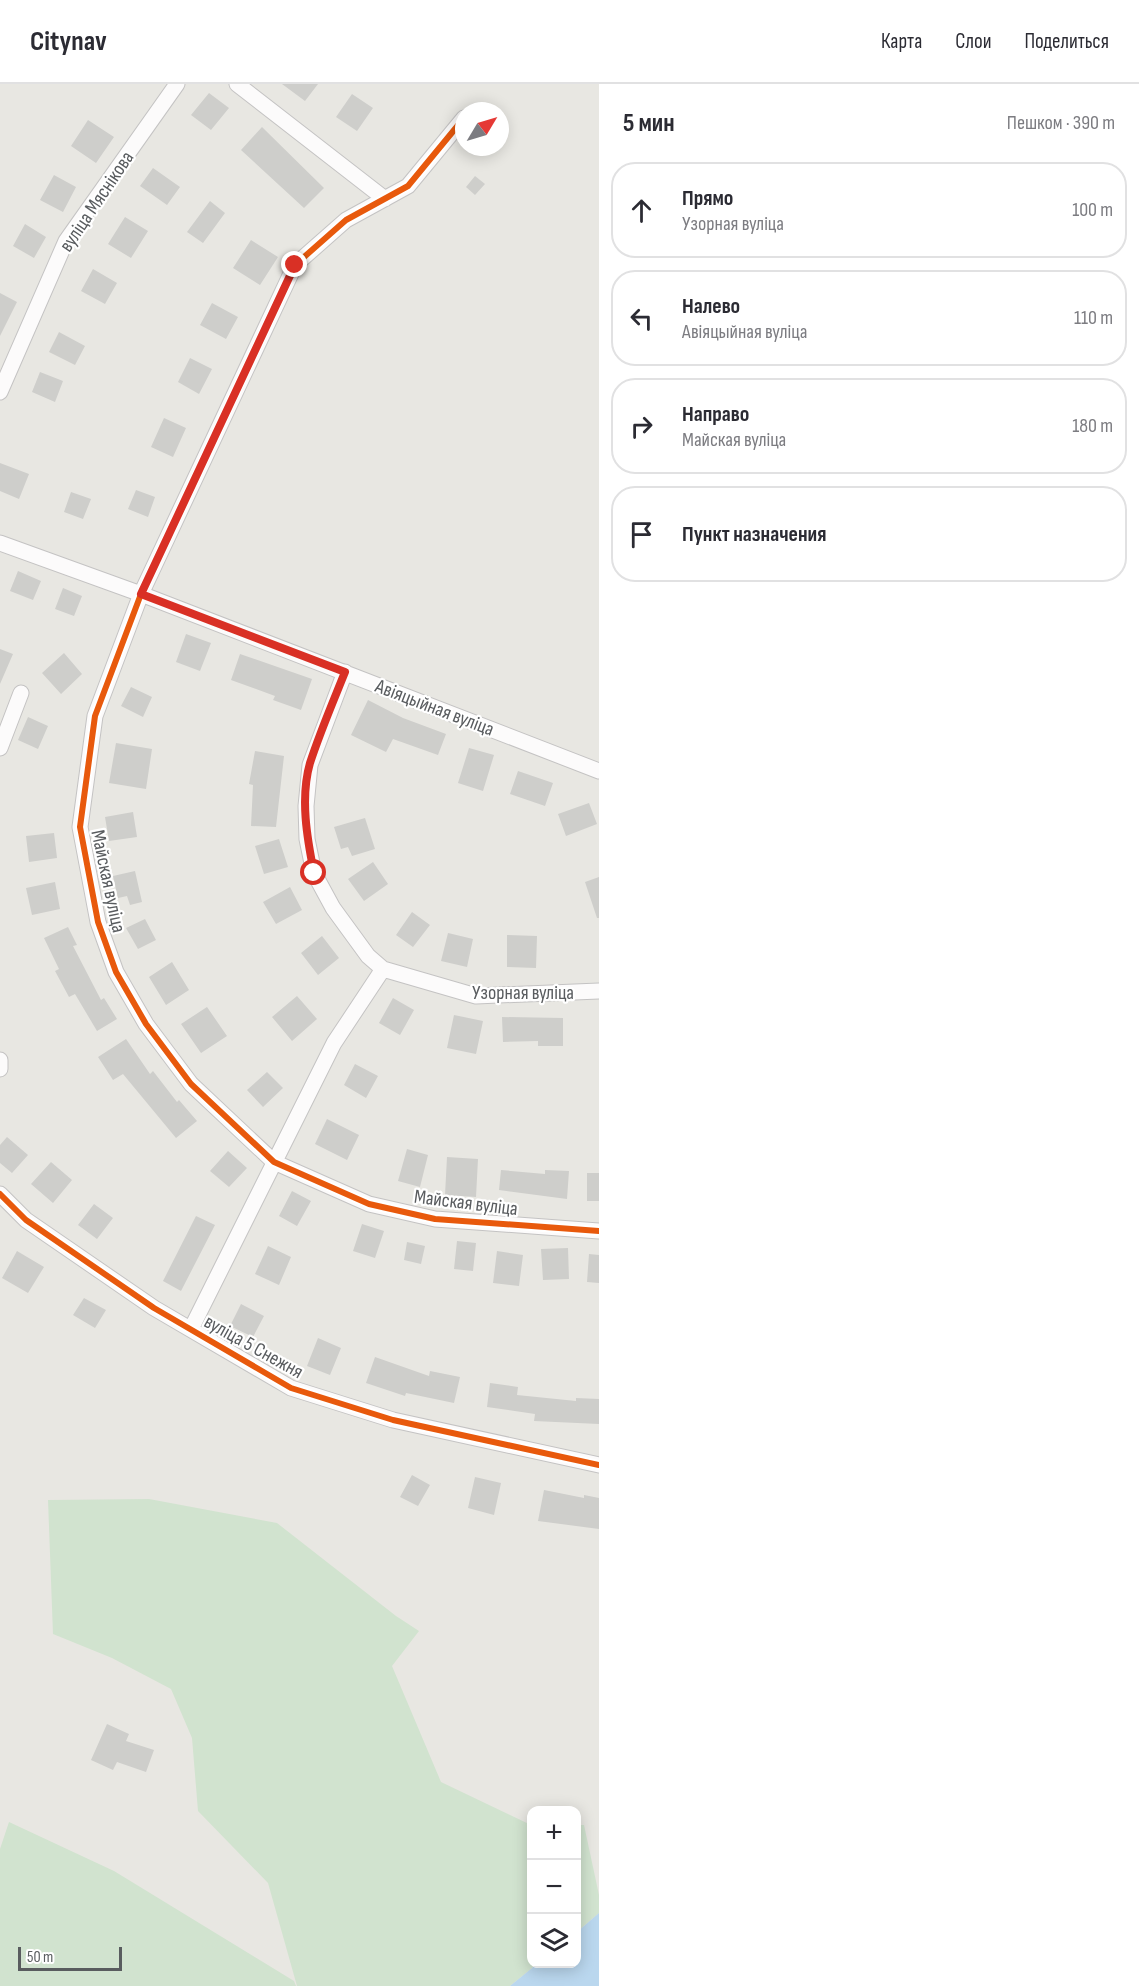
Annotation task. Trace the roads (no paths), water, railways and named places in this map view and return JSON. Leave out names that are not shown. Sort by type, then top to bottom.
[{"type":"street","name":"вуліца Мяснікова","points":[[0,392],[66,241],[177,84]]},
{"type":"street","points":[[237,84],[385,199]]},
{"type":"street","name":"Майская вуліца","points":[[455,129],[408,186],[346,220],[295,265],[141,594],[95,716],[80,827],[98,922],[116,972],[146,1024],[191,1084],[274,1162],[369,1204],[435,1219],[599,1231]]},
{"type":"street","name":"Авіяцыйная вуліца","points":[[0,543],[141,594],[599,771]]},
{"type":"street","name":"Узорная вуліца","points":[[345,672],[310,765],[306,806],[307,839],[314,873],[333,908],[368,956],[383,969],[476,996],[599,991]]},
{"type":"street","points":[[0,748],[21,693]]},
{"type":"street","points":[[191,1329],[334,1043],[383,969]]},
{"type":"street","points":[[0,1060],[0,1069]]},
{"type":"street","name":"вуліца 5 Снежня","points":[[0,1194],[26,1220],[154,1308],[291,1388],[393,1420],[599,1465]]},
{"type":"water","points":[[599,1913],[599,1986],[510,1986],[532,1968],[581,1968],[581,1929]]}]
